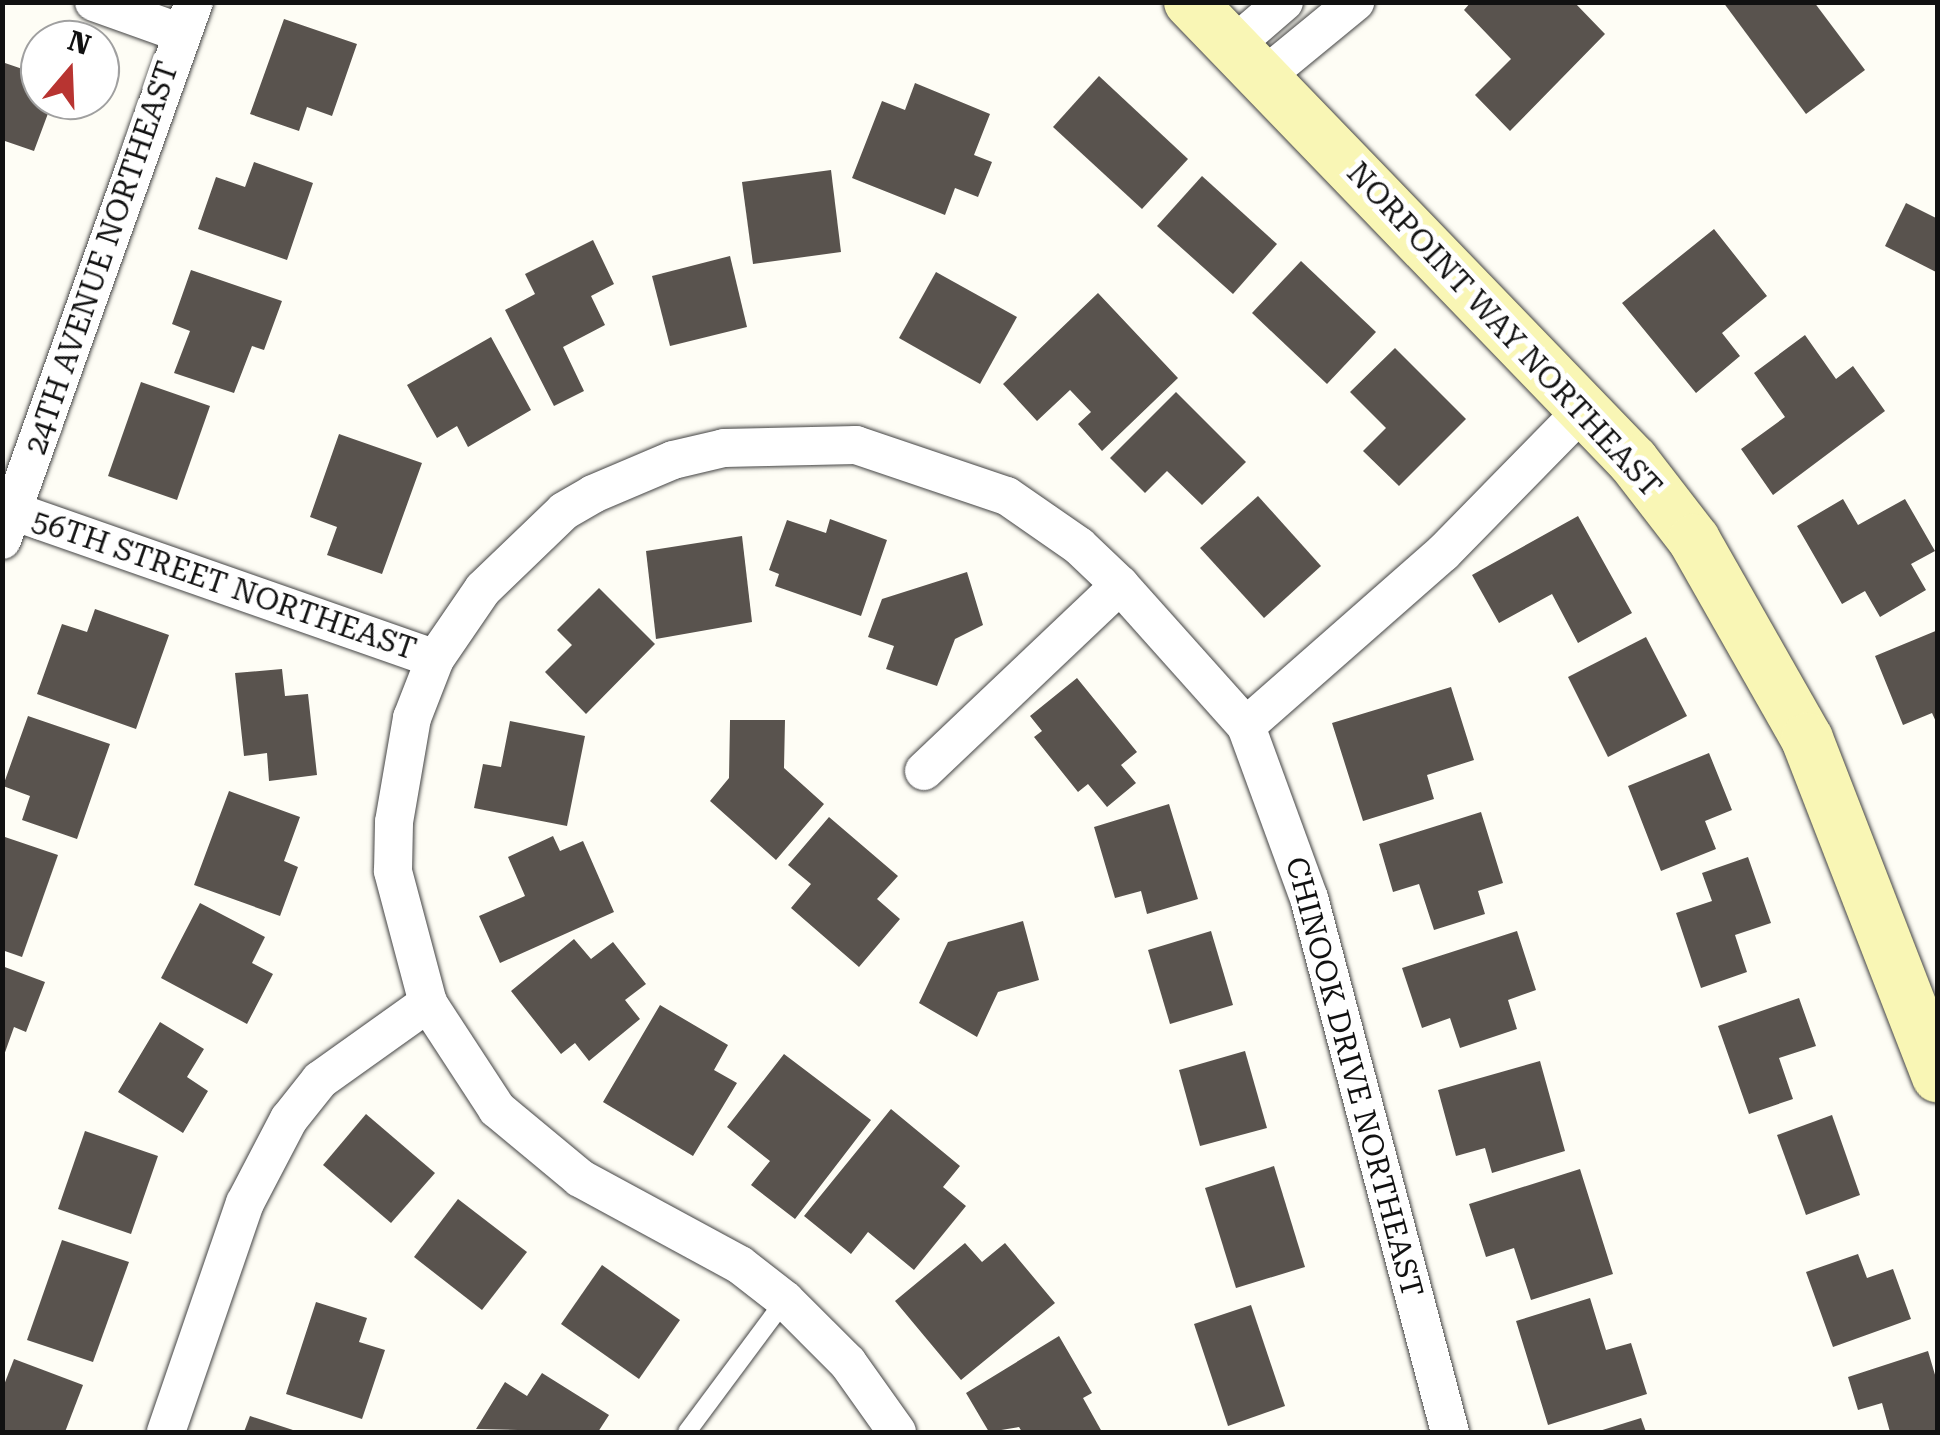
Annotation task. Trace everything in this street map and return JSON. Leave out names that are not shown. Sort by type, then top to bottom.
[{"type":"street","points":[[94,2],[188,18]]},
{"type":"street","name":"NORPOINT WAY NORTHEAST","points":[[1190,2],[1584,409],[1694,540],[1774,671],[1820,773],[1938,1077]]},
{"type":"street","points":[[1250,60],[1284,2]]},
{"type":"street","points":[[1250,60],[1354,2]]},
{"type":"street","name":"24TH AVENUE NORTHEAST","points":[[8,526],[188,18]]},
{"type":"street","points":[[897,1432],[848,1363],[785,1300],[740,1265],[622,1204],[535,1147],[497,1109],[428,1003],[400,908],[394,822],[412,718],[435,659],[483,589],[564,511],[632,476],[724,448],[856,445],[1007,496],[1079,546],[1120,585],[1246,726],[1443,554],[1584,409]]},
{"type":"street","name":"56TH STREET NORTHEAST","points":[[8,526],[435,659]]},
{"type":"street","points":[[924,771],[1120,585]]},
{"type":"street","name":"CHINOOK DRIVE NORTHEAST","points":[[1246,726],[1309,898],[1450,1432]]},
{"type":"street","points":[[166,1432],[245,1202],[290,1120],[320,1080],[428,1003]]},
{"type":"lane","points":[[687,1432],[785,1300]]},
{"type":"building","points":[[1471,2],[1574,2],[1605,34],[1510,131],[1475,95],[1511,59],[1464,10]]},
{"type":"building","points":[[1723,2],[1814,2],[1865,70],[1806,114]]},
{"type":"building","points":[[284,19],[357,44],[332,116],[307,107],[299,131],[250,114]]},
{"type":"building","points":[[2,62],[20,68],[20,120],[46,120],[34,151],[2,140]]},
{"type":"building","points":[[1099,76],[1188,159],[1142,209],[1053,127]]},
{"type":"building","points":[[915,83],[990,114],[974,155],[992,162],[978,197],[955,188],[945,215],[852,178],[882,101],[905,110]]},
{"type":"building","points":[[254,162],[313,183],[287,260],[198,229],[216,177],[245,187]]},
{"type":"building","points":[[831,170],[841,252],[753,264],[742,182]]},
{"type":"building","points":[[1202,176],[1277,244],[1233,294],[1157,226]]},
{"type":"building","points":[[1906,203],[1938,219],[1938,273],[1885,246]]},
{"type":"building","points":[[1714,229],[1767,296],[1722,333],[1740,356],[1696,393],[1622,303]]},
{"type":"building","points":[[593,240],[614,284],[591,296],[605,325],[563,347],[584,391],[554,406],[505,310],[535,294],[525,274]]},
{"type":"building","points":[[730,256],[747,327],[670,346],[652,276]]},
{"type":"building","points":[[1301,261],[1376,332],[1327,384],[1252,313]]},
{"type":"building","points":[[191,270],[282,301],[264,350],[252,346],[234,393],[174,373],[190,331],[172,324]]},
{"type":"building","points":[[936,272],[1017,317],[980,384],[899,338]]},
{"type":"building","points":[[1098,293],[1178,378],[1102,451],[1078,424],[1091,412],[1070,390],[1037,421],[1003,384]]},
{"type":"building","points":[[1805,335],[1836,379],[1853,366],[1885,411],[1773,495],[1741,449],[1785,417],[1754,373]]},
{"type":"building","points":[[491,337],[531,410],[468,447],[457,426],[437,438],[407,385]]},
{"type":"building","points":[[1395,348],[1466,419],[1399,486],[1363,451],[1386,428],[1350,392]]},
{"type":"building","points":[[141,382],[210,406],[177,500],[108,476]]},
{"type":"building","points":[[1176,392],[1246,462],[1202,505],[1167,471],[1145,493],[1110,458]]},
{"type":"building","points":[[339,434],[422,463],[382,574],[327,555],[337,527],[310,517]]},
{"type":"building","points":[[1258,496],[1321,566],[1264,618],[1200,548]]},
{"type":"building","points":[[1843,499],[1858,525],[1905,499],[1935,551],[1911,564],[1926,590],[1880,617],[1865,591],[1842,604],[1797,526]]},
{"type":"building","points":[[1578,516],[1632,613],[1578,643],[1552,594],[1499,623],[1472,575]]},
{"type":"building","points":[[830,519],[887,540],[861,616],[775,586],[779,574],[769,570],[787,520],[826,533]]},
{"type":"building","points":[[742,536],[752,622],[656,639],[646,551]]},
{"type":"building","points":[[967,572],[983,625],[955,639],[937,686],[886,669],[894,646],[868,637],[882,599]]},
{"type":"building","points":[[599,588],[655,644],[586,714],[545,672],[572,645],[557,630]]},
{"type":"building","points":[[95,609],[169,635],[136,729],[37,694],[62,624],[87,632]]},
{"type":"building","points":[[1938,630],[1938,726],[1932,713],[1903,725],[1875,656]]},
{"type":"building","points":[[1646,637],[1687,716],[1608,757],[1568,677]]},
{"type":"building","points":[[282,669],[285,696],[308,694],[317,775],[269,781],[267,753],[244,756],[235,673]]},
{"type":"building","points":[[1077,678],[1137,752],[1121,765],[1136,783],[1107,807],[1088,784],[1078,792],[1034,737],[1042,731],[1030,716]]},
{"type":"building","points":[[1451,687],[1474,760],[1427,775],[1434,799],[1363,821],[1332,723]]},
{"type":"building","points":[[28,716],[110,744],[77,839],[22,820],[30,796],[3,786]]},
{"type":"building","points":[[730,720],[785,720],[784,768],[824,804],[776,860],[710,801],[729,778]]},
{"type":"building","points":[[510,721],[585,736],[567,826],[474,808],[483,764],[501,767]]},
{"type":"building","points":[[1709,753],[1732,810],[1705,821],[1716,849],[1661,871],[1628,786]]},
{"type":"building","points":[[229,791],[300,817],[284,861],[298,867],[280,916],[194,885]]},
{"type":"building","points":[[1169,804],[1198,899],[1147,914],[1141,891],[1115,898],[1094,827]]},
{"type":"building","points":[[1481,812],[1503,883],[1478,891],[1485,914],[1434,930],[1419,884],[1393,892],[1379,844]]},
{"type":"building","points":[[829,817],[898,876],[877,899],[900,919],[859,967],[791,908],[811,884],[788,865]]},
{"type":"building","points":[[2,836],[58,855],[22,957],[2,950]]},
{"type":"building","points":[[553,836],[560,851],[583,841],[614,912],[500,963],[479,916],[525,896],[508,857]]},
{"type":"building","points":[[1748,857],[1771,923],[1735,935],[1747,972],[1701,988],[1676,913],[1712,901],[1702,873]]},
{"type":"building","points":[[200,903],[265,937],[252,963],[273,974],[247,1024],[161,978]]},
{"type":"building","points":[[1023,921],[1039,980],[998,992],[977,1037],[919,1003],[948,942]]},
{"type":"building","points":[[1211,931],[1233,1005],[1170,1024],[1148,950]]},
{"type":"building","points":[[1517,931],[1536,990],[1508,1000],[1517,1029],[1460,1048],[1450,1018],[1422,1028],[1402,968]]},
{"type":"building","points":[[574,939],[591,959],[613,942],[646,984],[625,1000],[640,1019],[589,1061],[575,1043],[561,1054],[511,991]]},
{"type":"building","points":[[2,966],[45,982],[26,1032],[14,1027],[3,1058]]},
{"type":"building","points":[[1799,998],[1816,1046],[1779,1058],[1793,1099],[1749,1114],[1718,1026]]},
{"type":"building","points":[[660,1005],[728,1045],[714,1070],[737,1083],[693,1156],[603,1102]]},
{"type":"building","points":[[160,1022],[204,1049],[187,1077],[208,1091],[183,1133],[118,1092]]},
{"type":"building","points":[[1245,1051],[1267,1128],[1200,1146],[1179,1070]]},
{"type":"building","points":[[784,1054],[871,1120],[795,1219],[751,1185],[770,1161],[727,1127]]},
{"type":"building","points":[[1540,1061],[1565,1151],[1492,1173],[1485,1148],[1456,1156],[1438,1090]]},
{"type":"building","points":[[891,1109],[960,1166],[943,1187],[966,1206],[914,1270],[868,1232],[851,1254],[804,1216]]},
{"type":"building","points":[[366,1114],[435,1173],[391,1223],[323,1165]]},
{"type":"building","points":[[1832,1115],[1860,1195],[1806,1215],[1777,1135]]},
{"type":"building","points":[[85,1131],[158,1156],[131,1234],[58,1209]]},
{"type":"building","points":[[1274,1166],[1305,1267],[1236,1288],[1205,1188]]},
{"type":"building","points":[[1580,1169],[1613,1274],[1531,1300],[1514,1248],[1486,1257],[1469,1204]]},
{"type":"building","points":[[458,1199],[527,1252],[482,1310],[414,1257]]},
{"type":"building","points":[[62,1240],[129,1262],[93,1362],[27,1340]]},
{"type":"building","points":[[965,1243],[982,1262],[1005,1243],[1055,1303],[961,1380],[895,1301]]},
{"type":"building","points":[[1858,1254],[1867,1278],[1893,1269],[1911,1319],[1833,1347],[1806,1272]]},
{"type":"building","points":[[602,1265],[680,1320],[639,1379],[561,1324]]},
{"type":"building","points":[[1590,1298],[1606,1350],[1631,1343],[1647,1394],[1548,1425],[1516,1321]]},
{"type":"building","points":[[316,1302],[367,1318],[359,1342],[385,1350],[362,1419],[286,1394]]},
{"type":"building","points":[[1251,1305],[1285,1406],[1228,1426],[1194,1324]]},
{"type":"building","points":[[1059,1336],[1092,1393],[1083,1398],[1102,1432],[1022,1432],[1019,1427],[989,1432],[966,1393]]},
{"type":"building","points":[[1928,1351],[1938,1385],[1938,1432],[1890,1432],[1882,1403],[1858,1410],[1848,1377]]},
{"type":"building","points":[[14,1359],[83,1385],[65,1432],[2,1432],[2,1390]]},
{"type":"building","points":[[542,1373],[609,1415],[598,1432],[476,1429],[505,1382],[527,1396]]},
{"type":"building","points":[[250,1416],[299,1432],[244,1432]]},
{"type":"building","points":[[1641,1418],[1646,1432],[1596,1432]]}]
